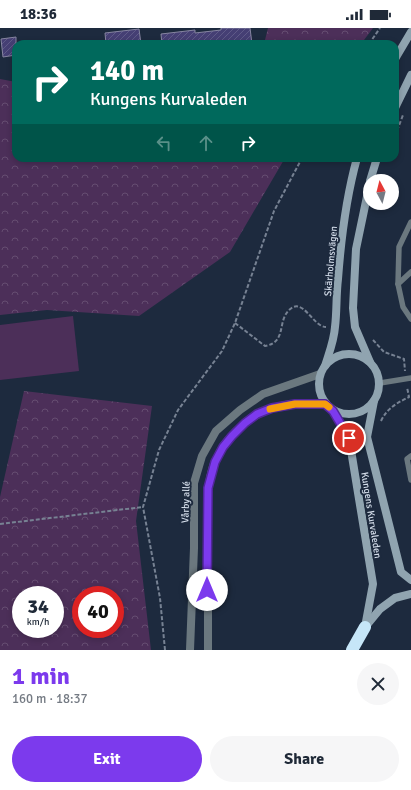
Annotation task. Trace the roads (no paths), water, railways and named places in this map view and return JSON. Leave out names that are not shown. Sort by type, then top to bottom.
[{"type":"highway","points":[[352,650],[365,627]]},
{"type":"main road","points":[[399,52],[411,32]]},
{"type":"main road","points":[[399,100],[411,75]]},
{"type":"main road","name":"Skärholmsvägen","points":[[325,366],[331,350],[335,328],[336,295],[341,240],[346,204],[356,162]]},
{"type":"main road","points":[[372,174],[376,162]]},
{"type":"main road","points":[[363,210],[356,250],[353,308],[355,327],[370,363]]},
{"type":"main road","points":[[347,354],[364,358],[370,363],[378,372],[380,383],[379,392],[374,401],[366,409],[355,414],[344,414],[333,411],[325,404],[320,395],[318,384],[320,374],[331,360],[347,354]]},
{"type":"main road","name":"Kungens Kurvaleden","points":[[374,401],[367,437],[401,572],[411,580]]},
{"type":"main road","name":"Kungens Kurvaleden","points":[[333,411],[349,438],[373,584],[365,627]]},
{"type":"main road","points":[[357,650],[365,627],[380,609],[395,598],[411,594]]},
{"type":"street","name":"Vårby allé","points":[[190,650],[194,548],[194,483],[202,456],[216,431],[240,410],[263,394],[320,374]]},
{"type":"street","points":[[208,650],[208,488],[215,462],[223,447],[232,436],[257,414],[284,405],[325,404]]},
{"type":"lane","points":[[411,222],[399,247],[398,284],[403,307],[411,319]]},
{"type":"lane","points":[[398,284],[411,272]]},
{"type":"lane","points":[[380,383],[408,378]]},
{"type":"lane","points":[[411,456],[407,460],[411,480]]}]
